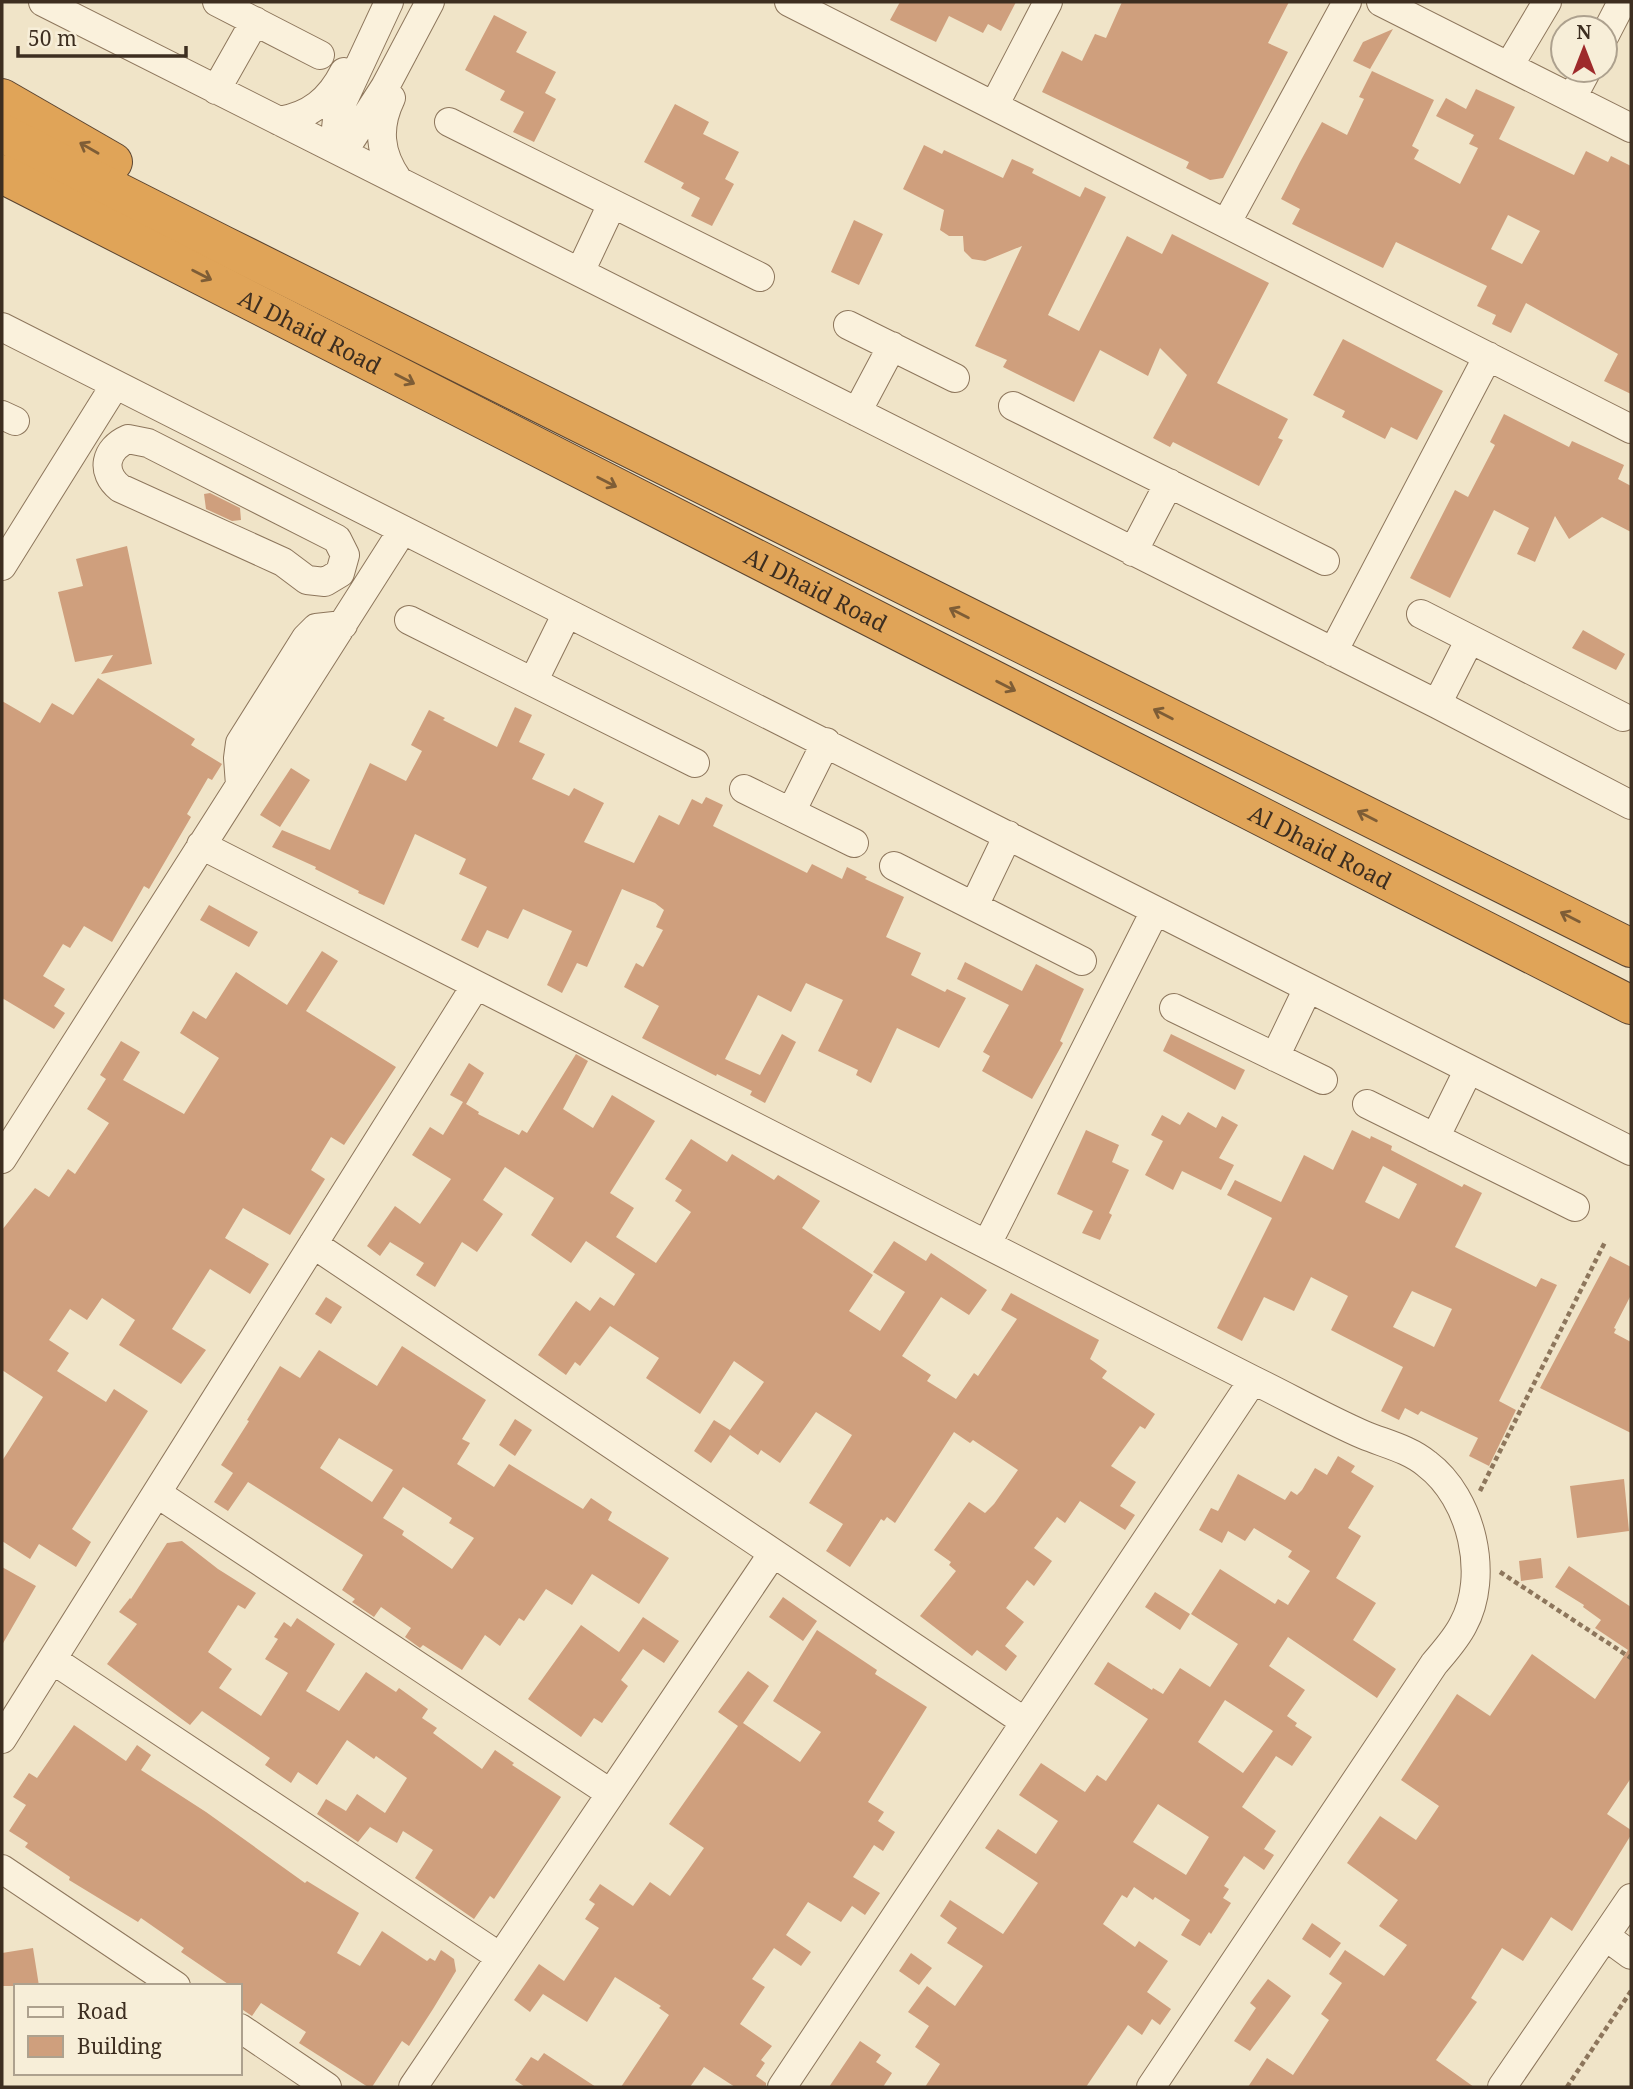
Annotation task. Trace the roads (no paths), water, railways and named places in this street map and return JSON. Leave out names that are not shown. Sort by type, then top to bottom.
[{"type":"highway","points":[[2,98],[152,186],[177,204],[223,245]]},
{"type":"highway","name":"Al Dhaid Road","points":[[2,132],[1631,948]]},
{"type":"highway","name":"Al Dhaid Road","points":[[2,174],[1631,1005]]},
{"type":"highway","points":[[2,204],[66,230],[141,244]]},
{"type":"street","points":[[43,2],[1437,704],[1631,805]]},
{"type":"street","points":[[217,2],[320,55]]},
{"type":"street","points":[[338,150],[337,119],[341,105],[389,2]]},
{"type":"street","points":[[338,150],[363,124],[430,2]]},
{"type":"street","points":[[789,2],[995,104],[1631,429]]},
{"type":"street","points":[[995,104],[1048,2]]},
{"type":"street","points":[[1227,222],[1347,2]]},
{"type":"street","points":[[1381,2],[1631,128]]},
{"type":"street","points":[[1509,66],[1547,2]]},
{"type":"street","points":[[216,90],[254,21]]},
{"type":"street","points":[[279,121],[304,115],[326,100],[349,63],[371,39]]},
{"type":"street","points":[[371,39],[383,52],[401,58]]},
{"type":"street","points":[[398,180],[386,159],[381,124],[402,72],[401,58]]},
{"type":"street","points":[[1572,98],[1580,84]]},
{"type":"street","points":[[449,122],[760,277]]},
{"type":"street","points":[[580,272],[612,204]]},
{"type":"street","points":[[849,325],[955,378]]},
{"type":"street","points":[[2,327],[1631,1151]]},
{"type":"street","points":[[857,412],[892,346]]},
{"type":"street","points":[[1333,652],[1488,356]]},
{"type":"street","points":[[2,566],[115,385]]},
{"type":"street","points":[[1013,405],[1325,561]]},
{"type":"street","points":[[175,456],[178,417]]},
{"type":"street","points":[[128,439],[148,443],[175,456],[337,539],[342,546],[344,564],[340,573],[333,579],[315,583],[307,580],[283,562],[120,488],[108,472],[110,452],[128,439]]},
{"type":"street","points":[[1133,552],[1169,483]]},
{"type":"street","points":[[295,517],[327,492]]},
{"type":"street","points":[[2,1159],[402,531]]},
{"type":"street","points":[[533,682],[567,613]]},
{"type":"street","points":[[1420,614],[1623,716]]},
{"type":"street","points":[[409,620],[695,763]]},
{"type":"street","points":[[1437,704],[1470,639]]},
{"type":"street","points":[[791,812],[826,742]]},
{"type":"street","points":[[744,789],[854,843]]},
{"type":"street","points":[[974,906],[1008,835]]},
{"type":"street","points":[[201,845],[1253,1380],[1364,1435],[1407,1452],[1436,1471],[1449,1486],[1467,1537],[1475,1589],[1463,1625],[1434,1664],[1151,2087]]},
{"type":"street","points":[[894,866],[1082,961]]},
{"type":"street","points":[[987,1244],[1155,911]]},
{"type":"street","points":[[2,1739],[476,985]]},
{"type":"street","points":[[1275,1056],[1308,988]]},
{"type":"street","points":[[1174,1008],[1323,1080]]},
{"type":"street","points":[[1435,1138],[1469,1069]]},
{"type":"street","points":[[1367,1104],[1575,1207]]},
{"type":"street","points":[[313,1244],[1026,1722]]},
{"type":"street","points":[[782,2087],[1253,1380]]},
{"type":"street","points":[[158,1493],[610,1793]]},
{"type":"street","points":[[413,2087],[772,1553]]},
{"type":"street","points":[[53,1660],[500,1957]]},
{"type":"street","points":[[2,1869],[173,1984]]},
{"type":"street","points":[[1502,2087],[1631,1898]]},
{"type":"street","points":[[1605,1937],[1631,1955]]},
{"type":"street","points":[[242,2029],[327,2087]]}]
